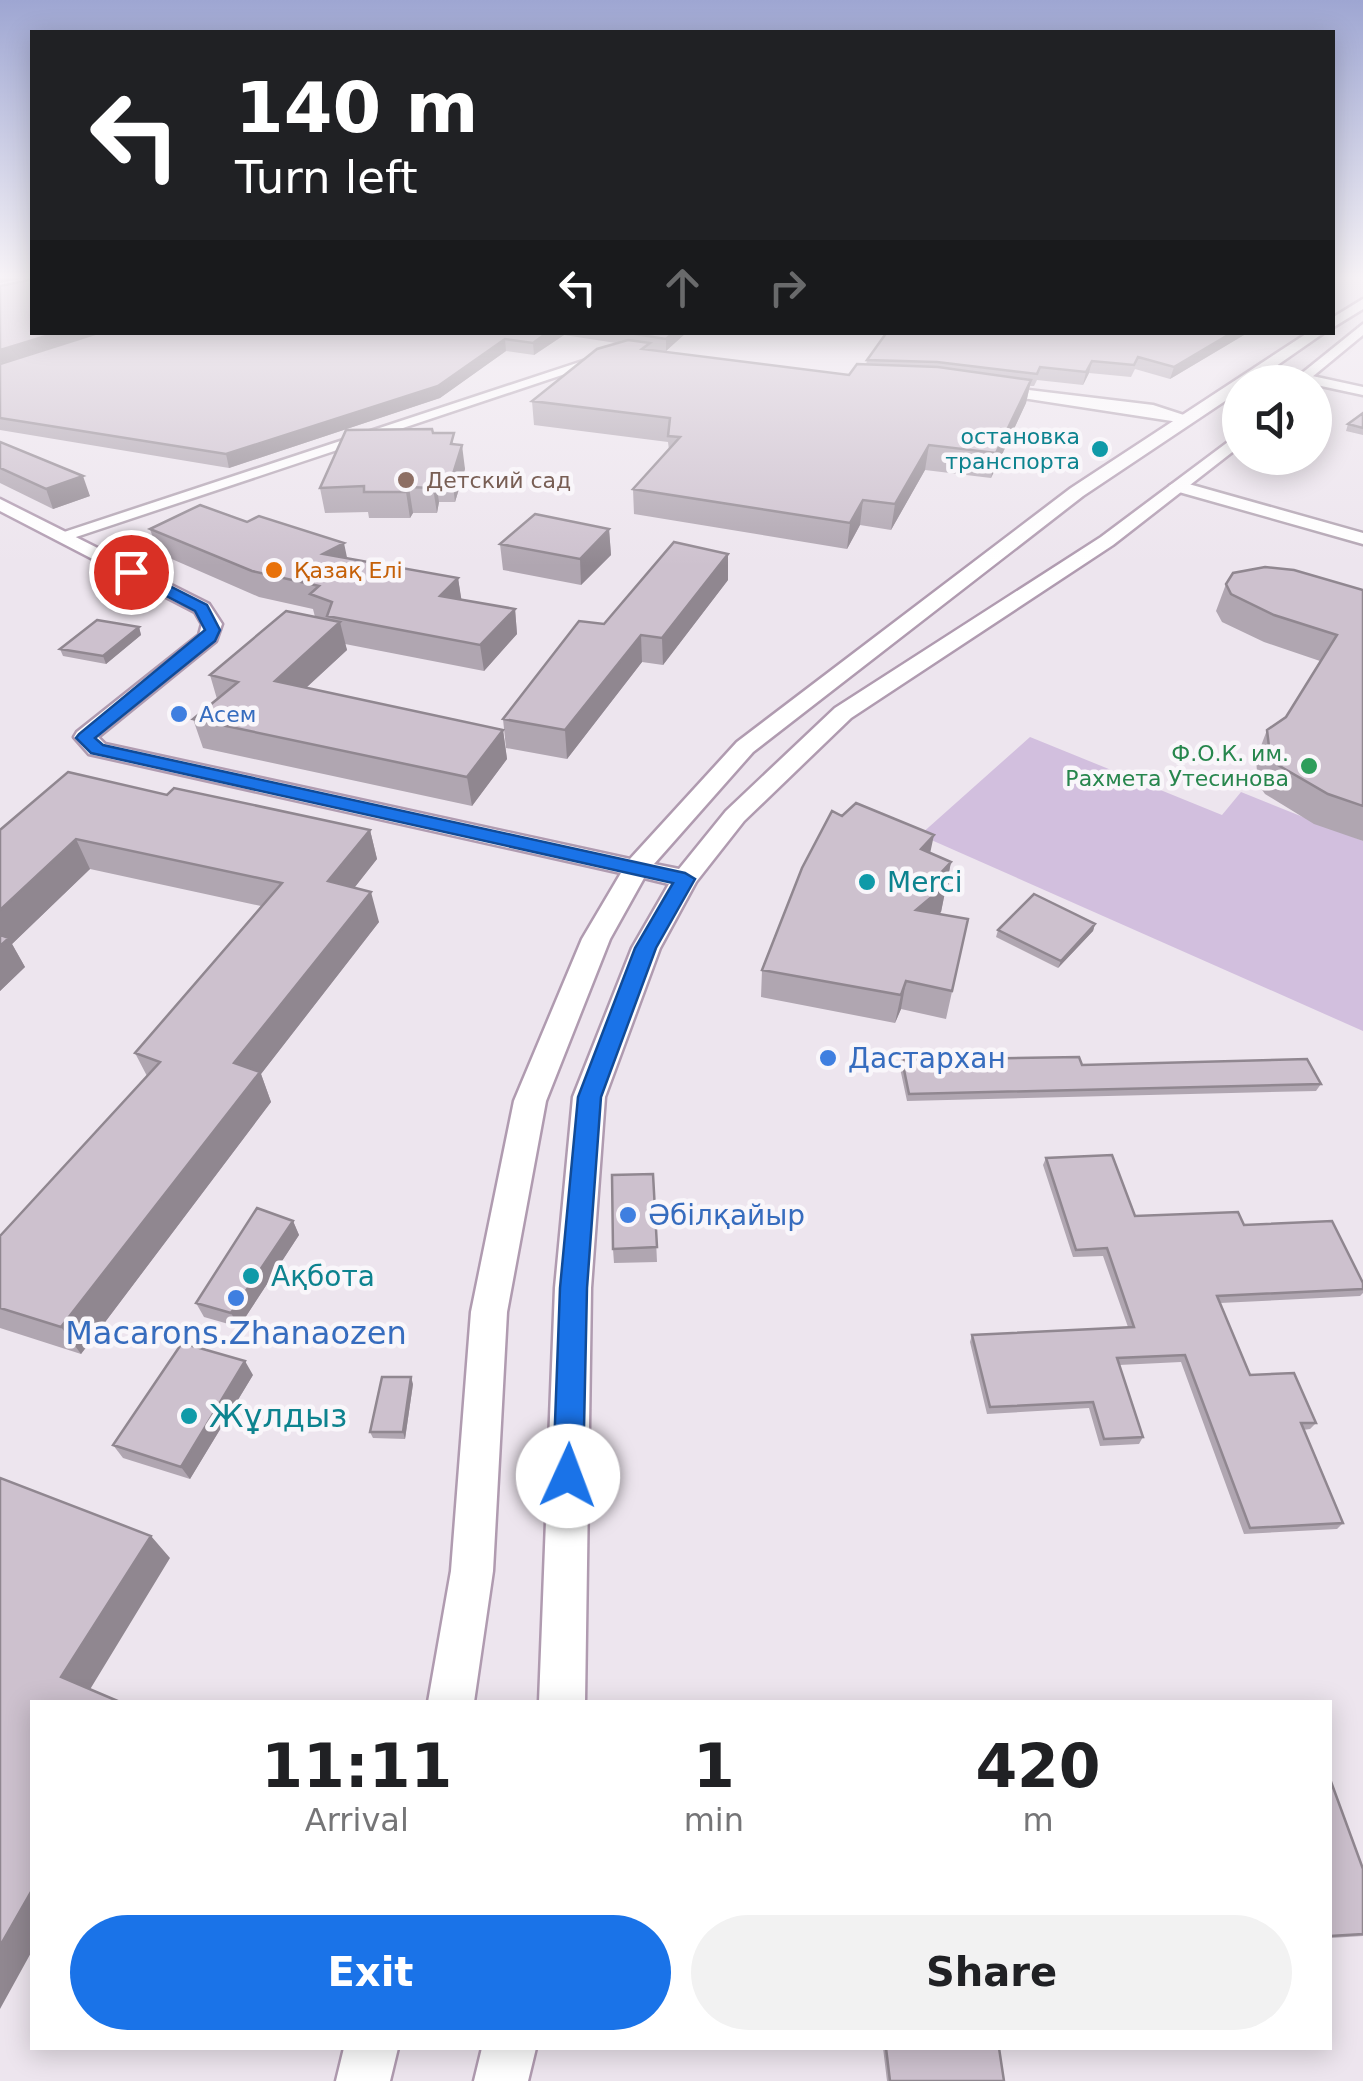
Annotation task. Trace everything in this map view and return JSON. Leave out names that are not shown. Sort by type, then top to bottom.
[{"type":"street","points":[[60,536],[365,434],[568,372]]},
{"type":"street","points":[[1332,384],[1361,388]]},
{"type":"street","points":[[972,387],[1153,410],[1185,418]]},
{"type":"street","points":[[451,1700],[472,1572],[490,1312],[530,1101],[596,938],[638,866],[745,747],[1047,527],[1185,418],[1222,399]]},
{"type":"street","points":[[562,1700],[574,1288],[590,1097],[646,948],[685,879],[734,816],[843,712],[1106,540],[1222,452]]},
{"type":"street","points":[[1178,486],[1363,539]]},
{"type":"street","points":[[0,504],[202,608],[212,624],[209,637],[85,738],[97,749],[685,879]]},
{"type":"street","points":[[1072,541],[1106,540]]},
{"type":"street","points":[[363,2081],[371,2050]]},
{"type":"street","points":[[501,2081],[509,2050]]},
{"type":"shaded area","points":[[1030,737],[1222,815],[1241,792],[1363,841],[1363,1031],[920,835]]},
{"type":"building","points":[[0,372],[458,372],[438,386],[226,454],[0,418]]},
{"type":"building","points":[[568,372],[975,372],[1031,380],[996,453],[929,445],[895,504],[863,500],[850,523],[633,489],[680,437],[668,436],[670,418],[532,401]]},
{"type":"building","points":[[1363,413],[1363,428],[1348,424]]},
{"type":"building","points":[[432,429],[433,433],[454,433],[451,444],[462,445],[452,477],[435,477],[433,488],[364,492],[364,486],[320,488],[346,430]]},
{"type":"building","points":[[0,442],[83,476],[46,489],[0,468]]},
{"type":"building","points":[[200,505],[247,522],[259,516],[344,543],[323,554],[458,578],[440,596],[515,609],[480,645],[327,616],[332,602],[310,594],[319,586],[252,571],[150,529]]},
{"type":"building","points":[[535,514],[609,529],[580,559],[500,544]]},
{"type":"building","points":[[674,542],[728,554],[662,638],[641,635],[565,730],[503,719],[579,621],[604,624]]},
{"type":"building","points":[[1265,567],[1294,570],[1363,590],[1363,806],[1328,794],[1278,765],[1270,755],[1267,730],[1286,717],[1337,635],[1274,615],[1231,594],[1226,584],[1233,573]]},
{"type":"building","points":[[286,611],[340,622],[275,681],[503,730],[467,777],[193,719],[238,682],[210,675]]},
{"type":"building","points":[[97,620],[139,627],[103,656],[60,649]]},
{"type":"building","points":[[68,772],[167,795],[174,788],[370,830],[328,881],[371,892],[234,1063],[260,1072],[61,1327],[0,1308],[0,1236],[160,1062],[135,1053],[282,883],[76,839],[0,910],[0,830]]},
{"type":"building","points":[[856,803],[934,835],[921,849],[951,862],[936,878],[947,884],[916,910],[968,919],[952,991],[906,981],[901,995],[762,970],[802,868],[832,811],[842,816]]},
{"type":"building","points":[[1034,894],[1095,924],[1061,961],[998,930]]},
{"type":"building","points":[[1079,1057],[1082,1065],[1307,1059],[1321,1084],[909,1094],[902,1060]]},
{"type":"building","points":[[1112,1155],[1135,1216],[1238,1212],[1244,1225],[1332,1221],[1363,1289],[1217,1296],[1250,1375],[1294,1373],[1316,1423],[1301,1423],[1343,1523],[1250,1528],[1185,1355],[1117,1358],[1143,1437],[1104,1439],[1093,1402],[990,1407],[972,1335],[1134,1327],[1107,1248],[1076,1250],[1046,1158]]},
{"type":"building","points":[[653,1174],[657,1247],[613,1249],[612,1175]]},
{"type":"building","points":[[257,1208],[293,1221],[231,1313],[196,1303]]},
{"type":"building","name":"Жұлдыз","points":[[182,1343],[245,1361],[181,1467],[113,1445]]},
{"type":"building","points":[[382,1377],[411,1377],[403,1432],[370,1432]]},
{"type":"building","points":[[0,1478],[151,1536],[61,1677],[115,1700],[30,1700],[30,1894],[0,1946]]},
{"type":"building","points":[[1332,1784],[1363,1869],[1363,1934],[1332,1936]]},
{"type":"building","points":[[886,2050],[999,2050],[1004,2081],[890,2081]]},
{"type":"place","name":"остановка транспорта","points":[[1100,449]]},
{"type":"place","name":"Детский сад","points":[[406,480]]},
{"type":"place","name":"Қазақ Елі","points":[[274,570]]},
{"type":"place","name":"Асем","points":[[179,714]]},
{"type":"place","name":"Ф.О.К. им. Рахмета Утесинова","points":[[1309,766]]},
{"type":"place","name":"Merci","points":[[867,882]]},
{"type":"place","name":"Дастархан","points":[[828,1058]]},
{"type":"place","name":"Әбілқайыр","points":[[628,1215]]},
{"type":"place","name":"Ақбота","points":[[251,1276]]},
{"type":"place","name":"Macarons.Zhanaozen","points":[[236,1298]]},
{"type":"place","name":"Жұлдыз","points":[[189,1416]]},
{"type":"route","points":[[131,572],[202,608],[212,630],[209,637],[106,716],[85,738],[97,749],[685,879],[646,948],[590,1097],[574,1288],[568,1476]]}]
